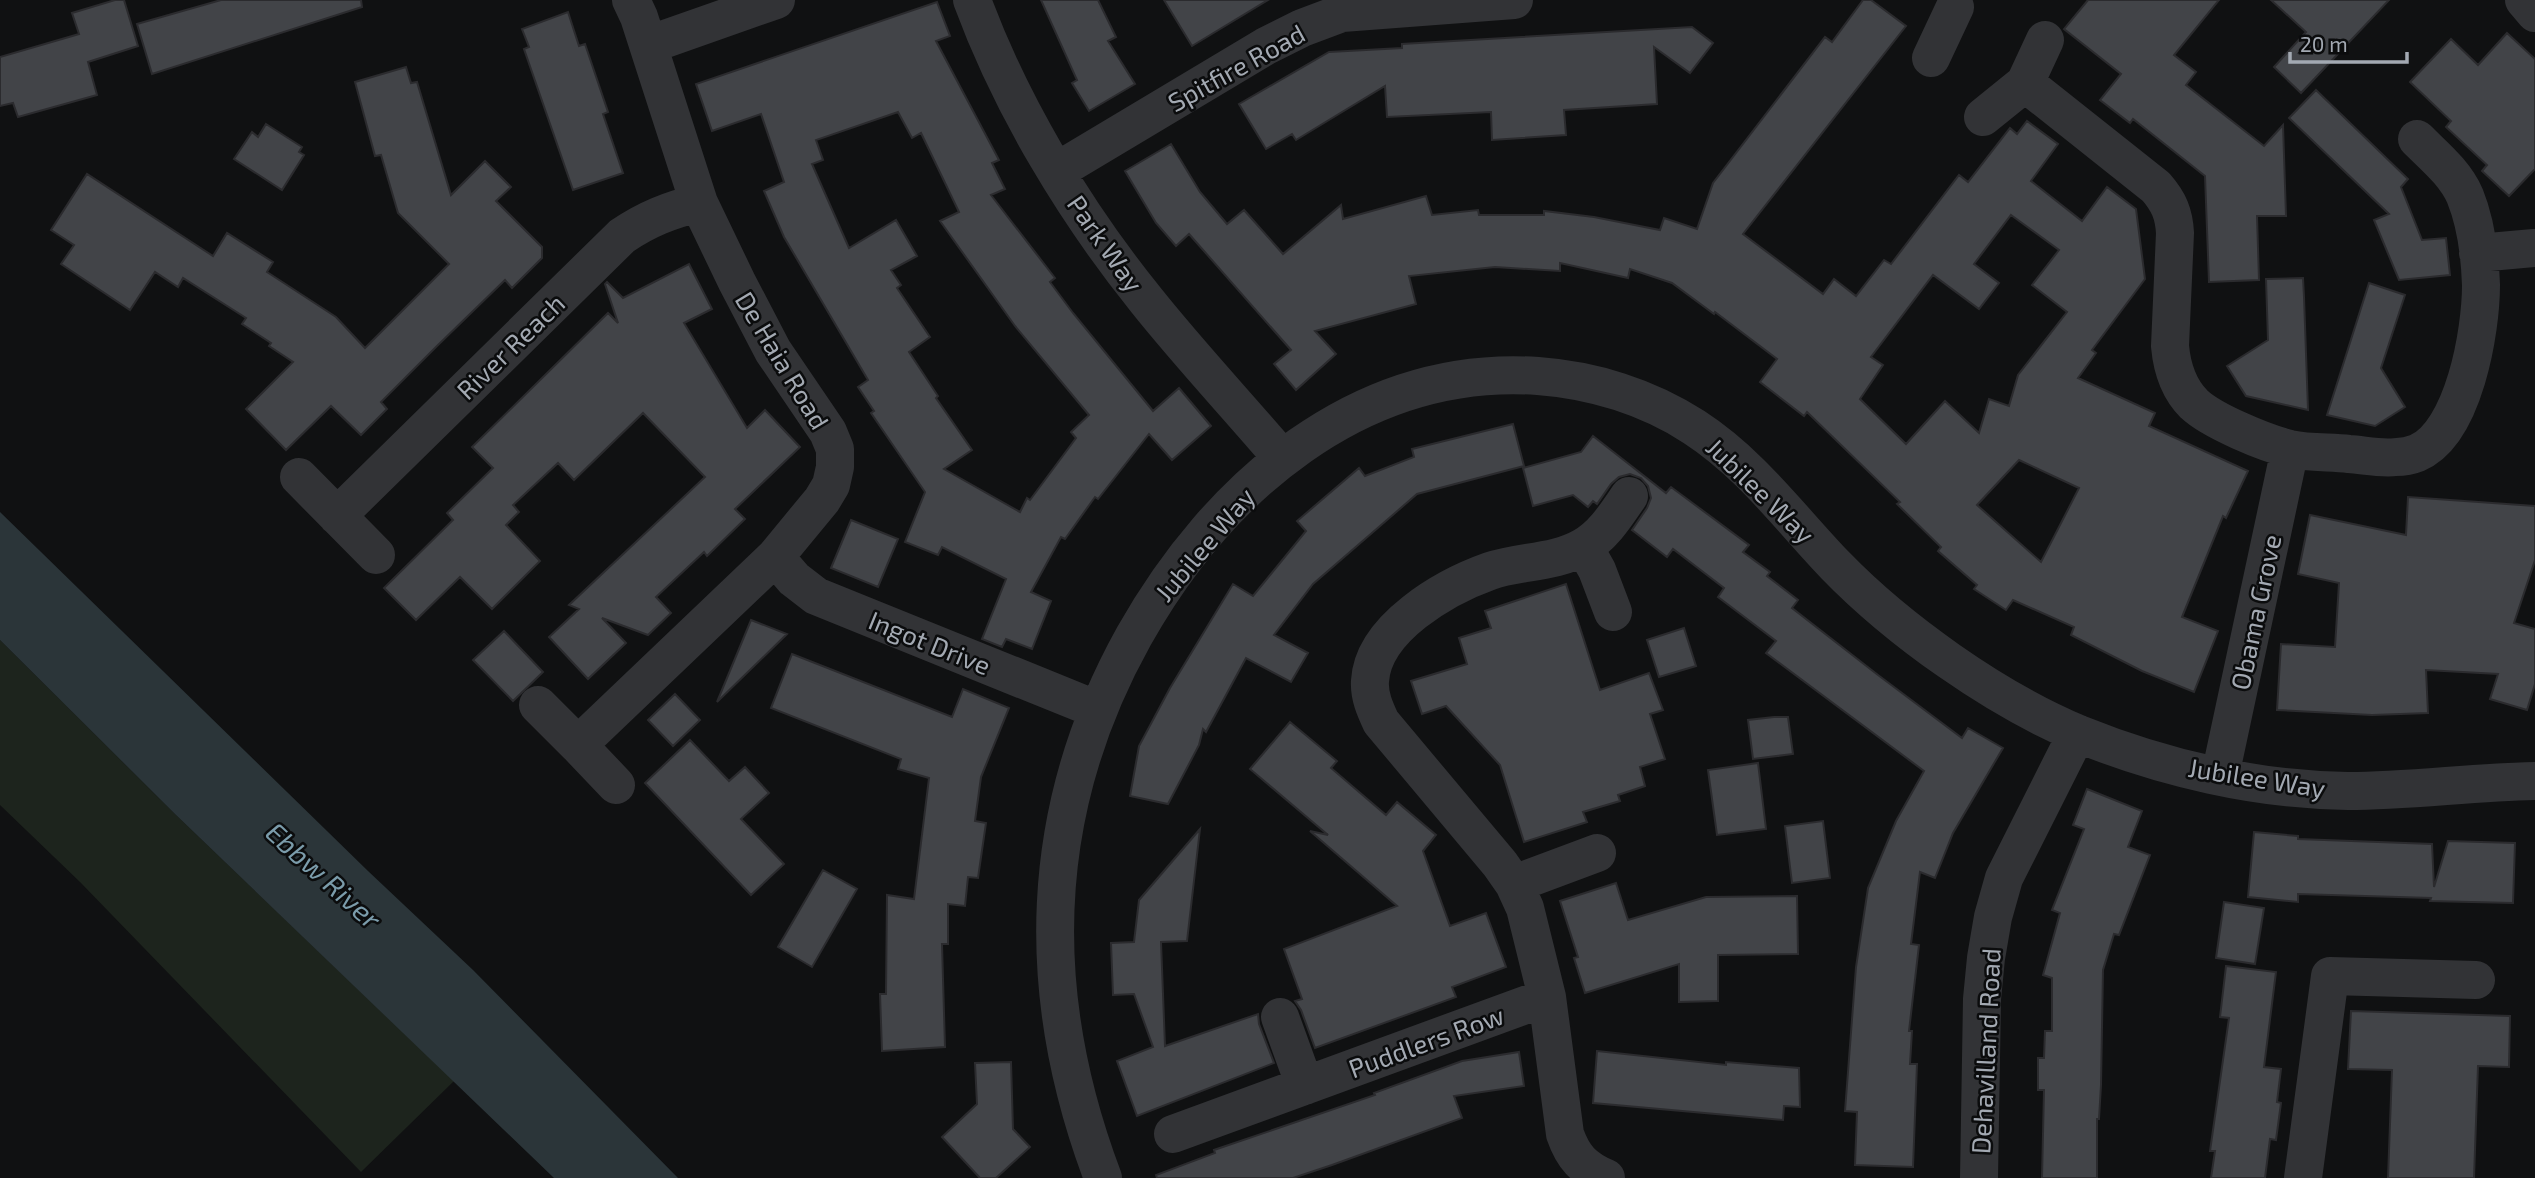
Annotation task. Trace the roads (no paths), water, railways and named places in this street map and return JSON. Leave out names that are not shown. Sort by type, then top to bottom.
[{"type":"street","name":"De Haia Road","points":[[578,745],[775,557],[822,500],[831,485],[835,467],[835,449],[828,432],[773,351],[699,203],[648,44],[631,0]]},
{"type":"street","points":[[648,44],[776,0]]},
{"type":"street","name":"Park Way","points":[[972,0],[996,61],[1025,117],[1101,240],[1145,300],[1282,458]]},
{"type":"street","name":"Spitfire Road","points":[[1057,171],[1266,46],[1341,6],[1514,0]]},
{"type":"street","points":[[2524,0],[2535,13]]},
{"type":"street","points":[[1931,58],[1954,2]]},
{"type":"street","points":[[1983,117],[2025,83],[2045,40]]},
{"type":"street","points":[[2025,83],[2156,187],[2167,200],[2174,216],[2175,233],[2169,346],[2172,365],[2180,386],[2194,404],[2214,417],[2290,449],[2396,458],[2417,453],[2436,440],[2449,422],[2463,387],[2473,348],[2481,285],[2478,253],[2473,219],[2464,194],[2450,172],[2417,139]]},
{"type":"street","name":"River Reach","points":[[337,516],[622,236],[644,221],[670,210],[699,203]]},
{"type":"street","points":[[2478,253],[2534,248]]},
{"type":"street","name":"Jubilee Way","points":[[1103,1178],[1076,1098],[1057,1004],[1055,954],[1055,904],[1062,842],[1082,757],[1098,710],[1148,611],[1178,567],[1213,525],[1282,458],[1318,432],[1360,409],[1408,390],[1459,379],[1513,375],[1564,378],[1615,390],[1660,407],[1694,427],[1736,458],[1772,493],[1836,566],[1929,647],[1977,679],[2077,733],[2151,758],[2220,776],[2282,786],[2344,791],[2535,781]]},
{"type":"street","name":"Obama Grove","points":[[2220,776],[2290,449]]},
{"type":"street","points":[[299,477],[376,555]]},
{"type":"street","points":[[1606,1178],[1587,1170],[1572,1153],[1565,1134],[1548,997],[1532,932],[1514,884],[1485,845],[1381,722],[1373,703],[1370,682],[1374,660],[1384,640],[1427,604],[1457,585],[1490,571],[1524,562],[1555,558],[1584,547],[1608,526],[1629,496]]},
{"type":"street","points":[[1584,547],[1597,570],[1613,612]]},
{"type":"street","name":"Ingot Drive","points":[[775,557],[794,579],[816,596],[1098,710]]},
{"type":"street","points":[[538,705],[616,785]]},
{"type":"street","name":"Dehavilland Road","points":[[1979,1178],[1982,999],[1993,918],[2004,878],[2077,733]]},
{"type":"street","points":[[1514,884],[1597,853]]},
{"type":"street","points":[[2303,1178],[2330,976],[2476,980]]},
{"type":"street","name":"Puddlers Row","points":[[1173,1134],[1548,997]]},
{"type":"street","points":[[1280,1017],[1305,1086]]},
{"type":"water","name":"Ebbw River","points":[[0,512],[473,970],[678,1178],[554,1178],[176,815],[0,640]]}]
